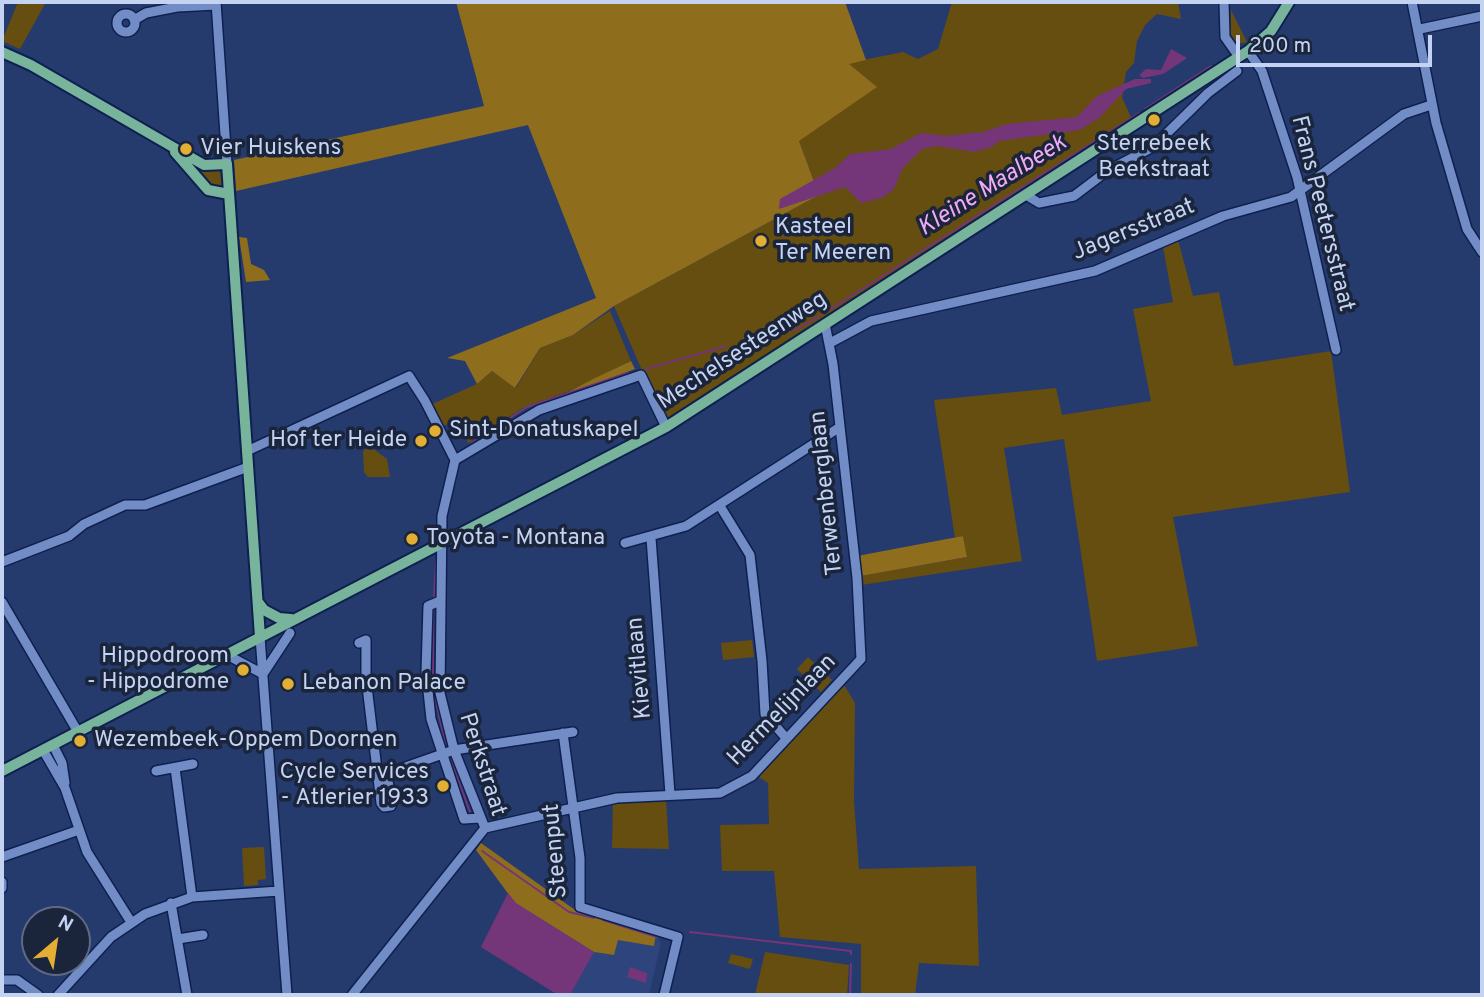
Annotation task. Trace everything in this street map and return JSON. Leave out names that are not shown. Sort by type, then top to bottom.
[{"type":"main road","name":"Mechelsesteenweg","points":[[2,771],[666,427],[1087,156],[1171,106],[1271,31],[1289,2]]},
{"type":"main road","points":[[2,53],[204,164],[227,164],[260,637]]},
{"type":"main road","points":[[170,147],[208,190],[229,194]]},
{"type":"main road","points":[[258,601],[264,610],[279,618],[286,620],[300,616]]},
{"type":"street","name":"Frans Peetersstraat","points":[[1224,2],[1225,37],[1262,71],[1300,189],[1336,350]]},
{"type":"street","points":[[1412,2],[1420,29],[1431,105],[1468,229],[1482,252]]},
{"type":"street","points":[[134,20],[146,13],[216,3],[227,164]]},
{"type":"street","points":[[1420,29],[1482,16]]},
{"type":"street","points":[[1026,195],[1039,203],[1074,196],[1107,171],[1153,147],[1216,86],[1237,71]]},
{"type":"street","name":"Jagersstraat","points":[[830,344],[871,321],[1095,271],[1223,216],[1291,197],[1404,114],[1431,105]]},
{"type":"street","name":"Terwenberglaan","points":[[825,324],[830,344],[857,578],[861,659]]},
{"type":"street","points":[[247,450],[260,447],[341,405],[409,376],[455,460],[538,410],[641,375],[666,427]]},
{"type":"street","points":[[625,543],[631,538],[651,538],[686,526],[840,427]]},
{"type":"street","name":"Perkstraat","points":[[352,995],[485,828],[454,750],[439,685],[442,512],[455,460]]},
{"type":"street","points":[[2,562],[69,536],[84,524],[125,505],[145,505],[248,467]]},
{"type":"street","points":[[720,506],[750,555],[765,714],[786,738]]},
{"type":"street","name":"Kievitlaan","points":[[651,538],[670,794]]},
{"type":"street","points":[[440,601],[428,606],[426,653],[431,719],[464,819],[479,818]]},
{"type":"street","points":[[2,602],[78,732]]},
{"type":"street","points":[[263,674],[290,633]]},
{"type":"street","points":[[260,637],[286,995]]},
{"type":"street","name":"Steenput","points":[[359,642],[366,640],[366,678],[380,776],[454,750],[568,732],[580,858],[580,907],[678,937],[664,995]]},
{"type":"street","points":[[227,655],[263,674]]},
{"type":"street","name":"Hermelijnlaan","points":[[485,828],[617,797],[720,793],[741,784],[861,659]]},
{"type":"street","points":[[48,748],[62,763],[65,788],[79,830],[98,872],[131,922]]},
{"type":"street","points":[[156,771],[193,764]]},
{"type":"street","points":[[175,768],[192,897]]},
{"type":"street","points":[[2,857],[79,830]]},
{"type":"street","points":[[2,882],[2,888]]},
{"type":"street","points":[[58,995],[92,955],[131,922],[171,903],[192,897],[279,891]]},
{"type":"street","points":[[171,903],[187,995]]},
{"type":"street","points":[[178,939],[203,935]]},
{"type":"street","points":[[2,979],[17,980],[38,995]]},
{"type":"shaded area","points":[[18,2],[46,2],[20,49],[2,41]]},
{"type":"shaded area","points":[[456,2],[845,2],[866,60],[849,64],[877,87],[799,141],[819,195],[614,306],[573,335],[540,348],[515,388],[492,371],[477,384],[465,361],[447,358],[596,298],[528,125],[236,191],[234,160],[484,106]]},
{"type":"shaded area","points":[[952,2],[1178,2],[1181,19],[1157,14],[1145,25],[1137,41],[1134,63],[1126,72],[1122,97],[1132,120],[890,280],[664,421],[614,306],[819,195],[799,141],[848,63],[903,52],[918,59],[938,49]]},
{"type":"shaded area","points":[[1231,10],[1247,42],[1237,43],[1230,34]]},
{"type":"shaded area","points":[[1171,49],[1187,58],[1163,74],[1143,78],[1139,75],[1146,69],[1161,70]]},
{"type":"shaded area","points":[[1135,79],[1151,79],[1151,83],[1126,89],[1100,117],[1080,130],[999,141],[992,147],[974,152],[938,146],[922,149],[902,169],[894,189],[882,198],[861,203],[845,187],[779,209],[780,199],[835,168],[850,154],[891,149],[921,133],[945,136],[983,132],[1007,124],[1077,117],[1097,96]]},
{"type":"shaded area","points":[[190,161],[220,170],[222,188],[207,187]]},
{"type":"shaded area","points":[[239,237],[247,238],[251,264],[264,270],[270,280],[246,282]]},
{"type":"shaded area","points":[[1178,240],[1193,296],[1219,292],[1234,366],[1331,351],[1350,492],[1173,517],[1198,646],[1097,661],[1064,439],[1004,448],[1022,561],[861,585],[861,576],[967,557],[963,536],[955,538],[934,400],[1056,388],[1062,415],[1151,401],[1133,309],[1173,302],[1163,247]]},
{"type":"shaded area","points":[[610,311],[631,361],[572,390],[523,408],[468,443],[458,418],[442,427],[430,405],[477,384],[492,371],[516,388],[540,348],[573,335]]},
{"type":"shaded area","points":[[631,361],[635,369],[561,396],[593,379]]},
{"type":"shaded area","points":[[375,450],[387,459],[390,477],[368,477],[364,472],[363,451]]},
{"type":"shaded area","points":[[963,536],[967,557],[861,576],[857,556]]},
{"type":"shaded area","points":[[752,640],[754,657],[723,660],[721,643]]},
{"type":"shaded area","points":[[808,657],[832,680],[821,692],[797,669]]},
{"type":"shaded area","points":[[844,685],[855,703],[854,801],[859,869],[976,866],[979,966],[919,963],[915,995],[861,995],[861,944],[780,937],[774,871],[722,871],[720,825],[769,824],[768,783],[759,777]]},
{"type":"shaded area","points":[[666,799],[669,849],[612,848],[613,804]]},
{"type":"shaded area","points":[[481,843],[575,910],[656,933],[654,946],[618,940],[614,955],[594,952],[515,903],[476,850]]},
{"type":"shaded area","points":[[264,847],[266,879],[258,880],[258,885],[244,886],[242,848]]},
{"type":"shaded area","points":[[508,893],[516,903],[594,952],[570,995],[558,995],[481,947]]},
{"type":"shaded area","points":[[656,933],[661,943],[649,995],[570,995],[594,952],[614,955],[617,940]]},
{"type":"shaded area","points":[[765,952],[849,965],[847,995],[755,995]]},
{"type":"shaded area","points":[[731,954],[753,959],[750,969],[728,963]]},
{"type":"shaded area","points":[[630,967],[647,973],[646,983],[627,977]]},
{"type":"waterway","name":"Kleine Maalbeek","points":[[1145,109],[1211,66]]},
{"type":"waterway","name":"Kleine Maalbeek","points":[[829,310],[1139,113]]},
{"type":"waterway","name":"Kleine Maalbeek","points":[[779,333],[797,329],[820,316]]},
{"type":"waterway","points":[[646,369],[726,346]]},
{"type":"waterway","points":[[471,443],[527,407],[628,373]]},
{"type":"waterway","points":[[434,599],[436,561]]},
{"type":"waterway","points":[[433,610],[433,687],[446,748]]},
{"type":"waterway","points":[[450,757],[471,815]]},
{"type":"waterway","points":[[482,851],[569,912],[594,918]]},
{"type":"waterway","points":[[603,920],[657,937]]},
{"type":"waterway","points":[[690,932],[851,951],[851,954]]},
{"type":"waterway","points":[[850,995],[851,964]]},
{"type":"place","name":"Sterrebeek Beekstraat","points":[[1154,120]]},
{"type":"place","name":"Vier Huiskens","points":[[186,149]]},
{"type":"place","name":"Kasteel Ter Meeren","points":[[761,241]]},
{"type":"place","name":"Sint-Donatuskapel","points":[[435,431]]},
{"type":"place","name":"Hof ter Heide","points":[[421,441]]},
{"type":"place","name":"Toyota - Montana","points":[[412,539]]},
{"type":"place","name":"Hippodroom - Hippodrome","points":[[243,670]]},
{"type":"place","name":"Lebanon Palace","points":[[288,684]]},
{"type":"place","name":"Wezembeek-Oppem Doornen","points":[[80,741]]},
{"type":"place","name":"Cycle Services - Atlerier 1933","points":[[443,786]]}]
